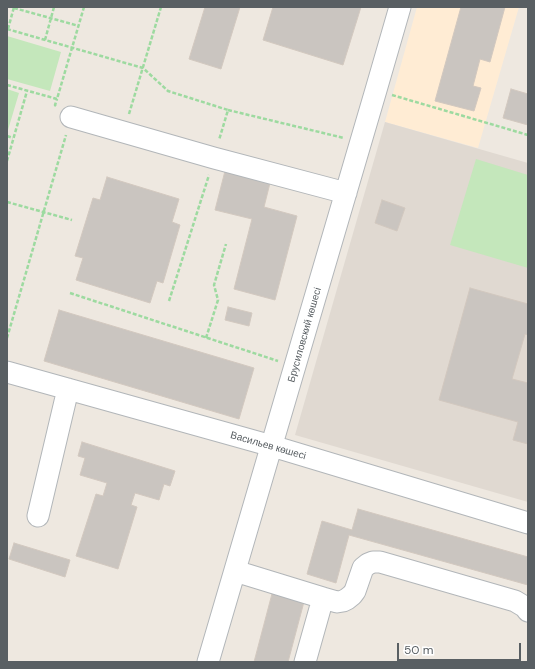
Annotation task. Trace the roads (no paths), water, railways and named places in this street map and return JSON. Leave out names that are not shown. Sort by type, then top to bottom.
[{"type":"street","name":"Брусиловский көшесі","points":[[208,662],[400,7]]},
{"type":"street","points":[[71,117],[214,158],[346,193]]},
{"type":"street","name":"Васильев көшесі","points":[[7,372],[272,446],[528,523]]},
{"type":"street","points":[[38,516],[68,389]]},
{"type":"street","points":[[235,571],[337,602],[343,601],[352,595],[355,591],[363,568],[373,562],[380,562],[515,601],[528,610]]},
{"type":"street","points":[[310,661],[323,598]]}]
